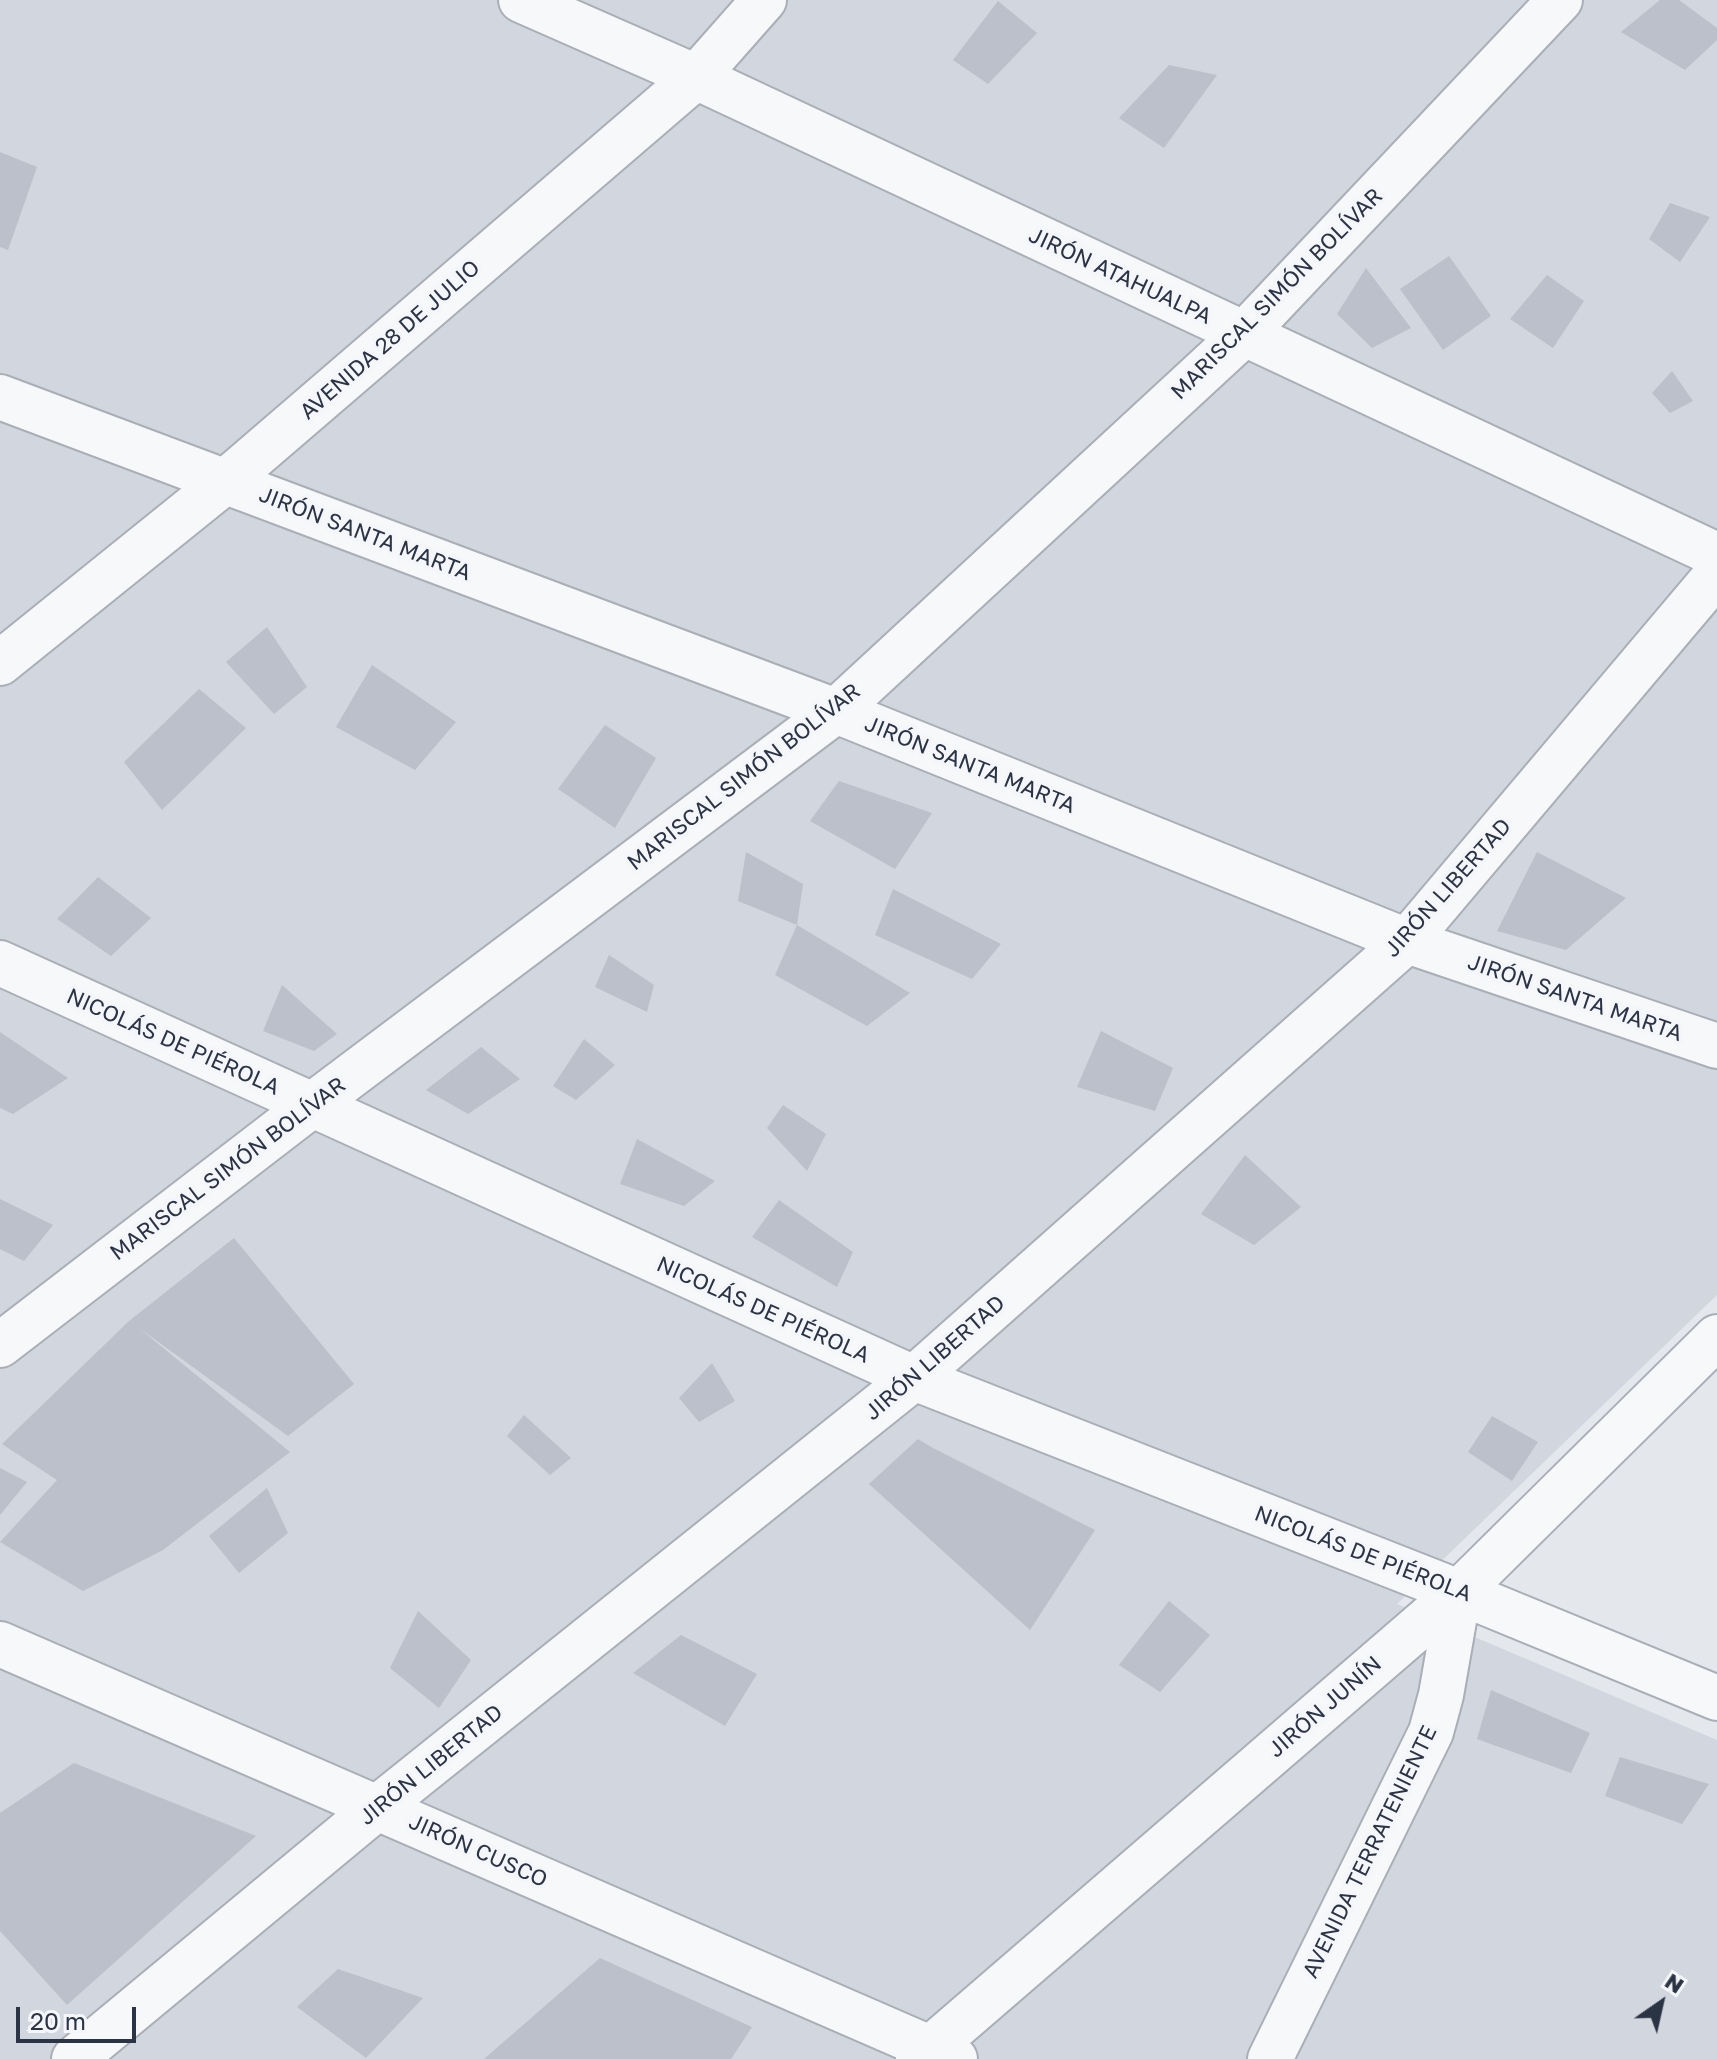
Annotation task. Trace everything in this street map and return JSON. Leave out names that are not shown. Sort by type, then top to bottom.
[{"type":"street","name":"JIRÓN ATAHUALPA","points":[[521,0],[696,77],[1717,555]]},
{"type":"street","name":"AVENIDA 28 DE JULIO","points":[[0,663],[226,481],[696,77],[764,0]]},
{"type":"street","name":"MARISCAL SIMÓN BOLÍVAR","points":[[0,1345],[312,1105],[836,711],[1244,334],[1560,0]]},
{"type":"street","name":"JIRÓN SANTA MARTA","points":[[0,397],[836,711],[1407,941],[1717,1046]]},
{"type":"street","name":"JIRÓN LIBERTAD","points":[[74,2059],[378,1807],[914,1378],[1407,941],[1717,574]]},
{"type":"street","name":"NICOLÁS DE PIÉROLA","points":[[0,963],[914,1378],[1459,1592],[1717,1698]]},
{"type":"street","name":"JIRÓN JUNÍN","points":[[934,2055],[1459,1592],[1717,1337]]},
{"type":"street","name":"AVENIDA TERRATENIENTE","points":[[1270,2059],[1431,1732],[1441,1695],[1459,1592]]},
{"type":"street","name":"JIRÓN CUSCO","points":[[0,1644],[378,1807],[934,2055]]},
{"type":"shaded area","points":[[0,0],[1717,0],[1717,1295],[1397,1604],[1717,1740],[1717,2059],[0,2059]]},
{"type":"building","points":[[1660,0],[1679,0],[1717,28],[1717,40],[1685,70],[1621,32]]},
{"type":"building","points":[[998,1],[1037,33],[988,84],[953,60]]},
{"type":"building","points":[[1169,65],[1217,75],[1164,148],[1119,118]]},
{"type":"building","points":[[0,152],[37,167],[8,250],[0,247]]},
{"type":"building","points":[[1670,203],[1710,217],[1680,262],[1649,239]]},
{"type":"building","points":[[1449,256],[1491,316],[1443,350],[1400,289]]},
{"type":"building","points":[[1366,268],[1411,328],[1372,348],[1337,314]]},
{"type":"building","points":[[1547,275],[1584,301],[1553,348],[1510,319]]},
{"type":"building","points":[[1672,371],[1693,401],[1670,413],[1652,393]]},
{"type":"building","points":[[267,627],[307,687],[274,714],[226,662]]},
{"type":"building","points":[[372,665],[456,722],[415,770],[336,727]]},
{"type":"building","points":[[199,689],[246,728],[162,810],[124,762]]},
{"type":"building","points":[[605,725],[656,758],[615,828],[558,789]]},
{"type":"building","points":[[839,781],[932,813],[895,869],[810,821]]},
{"type":"building","points":[[746,852],[803,884],[797,925],[738,901]]},
{"type":"building","points":[[1537,852],[1626,898],[1566,950],[1497,931]]},
{"type":"building","points":[[98,877],[151,918],[111,956],[57,919]]},
{"type":"building","points":[[893,889],[1001,944],[972,979],[875,935]]},
{"type":"building","points":[[797,925],[910,993],[867,1026],[775,975]]},
{"type":"building","points":[[609,955],[654,985],[647,1012],[595,987]]},
{"type":"building","points":[[282,985],[337,1034],[314,1051],[263,1031]]},
{"type":"building","points":[[1101,1031],[1173,1068],[1155,1111],[1077,1087]]},
{"type":"building","points":[[0,1032],[68,1078],[13,1114],[0,1108]]},
{"type":"building","points":[[584,1039],[615,1065],[576,1100],[553,1086]]},
{"type":"building","points":[[481,1047],[520,1079],[468,1114],[426,1090]]},
{"type":"building","points":[[783,1105],[826,1134],[807,1171],[767,1128]]},
{"type":"building","points":[[637,1139],[715,1181],[684,1206],[620,1184]]},
{"type":"building","points":[[1245,1155],[1301,1207],[1254,1245],[1201,1214]]},
{"type":"building","points":[[0,1199],[53,1225],[24,1261],[0,1249]]},
{"type":"building","points":[[779,1200],[853,1252],[837,1287],[752,1237]]},
{"type":"building","points":[[234,1238],[354,1384],[288,1436],[139,1328],[290,1452],[163,1550],[83,1591],[0,1542],[57,1480],[2,1444],[129,1321]]},
{"type":"building","points":[[712,1363],[735,1401],[699,1422],[679,1398]]},
{"type":"building","points":[[524,1415],[571,1458],[550,1475],[507,1436]]},
{"type":"building","points":[[1492,1416],[1538,1442],[1512,1481],[1468,1452]]},
{"type":"building","points":[[918,1439],[1095,1530],[1030,1630],[869,1484]]},
{"type":"building","points":[[0,1468],[27,1482],[0,1515]]},
{"type":"building","points":[[267,1488],[288,1533],[239,1573],[209,1536]]},
{"type":"building","points":[[1169,1601],[1210,1635],[1160,1692],[1119,1665]]},
{"type":"building","points":[[418,1611],[471,1660],[439,1708],[390,1668]]},
{"type":"building","points":[[681,1635],[757,1674],[725,1726],[633,1673]]},
{"type":"building","points":[[1491,1690],[1590,1733],[1571,1773],[1477,1739]]},
{"type":"building","points":[[1620,1757],[1709,1784],[1682,1824],[1605,1796]]},
{"type":"building","points":[[74,1763],[256,1836],[67,2005],[0,1931],[0,1813]]},
{"type":"building","points":[[600,1958],[752,2027],[731,2059],[484,2059]]},
{"type":"building","points":[[338,1969],[423,1998],[366,2058],[297,2007]]}]
